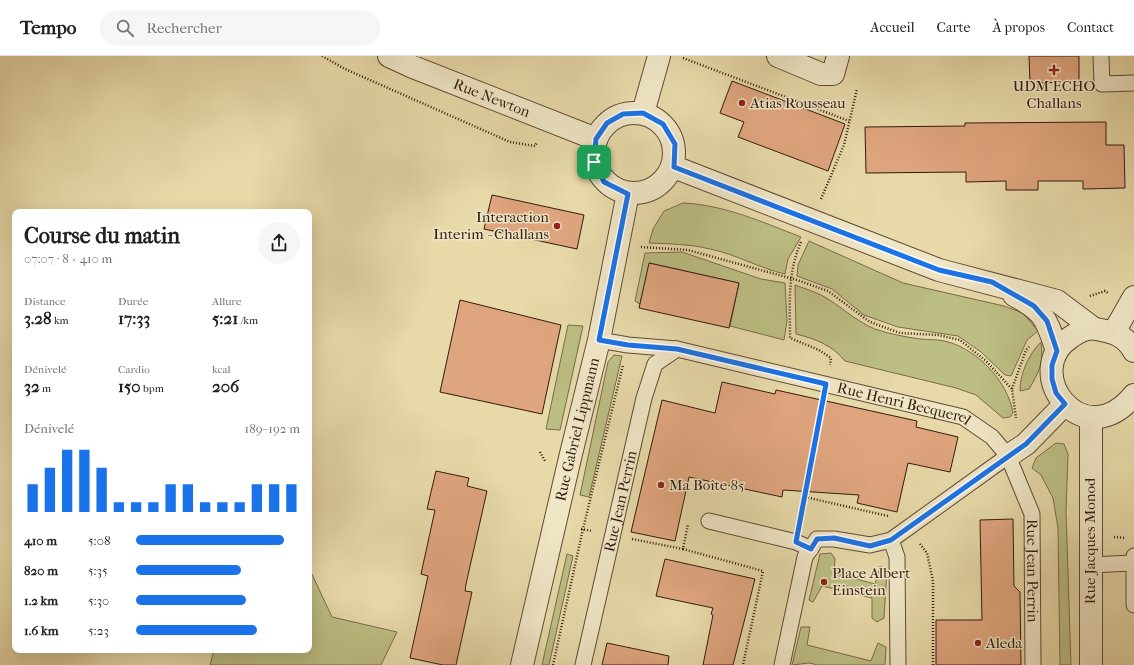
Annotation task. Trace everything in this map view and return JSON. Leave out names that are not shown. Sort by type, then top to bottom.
[{"type":"street","name":"Rue Newton","points":[[389,56],[413,67],[596,139]]},
{"type":"street","points":[[643,113],[659,56]]},
{"type":"street","points":[[778,56],[821,74],[833,74],[838,56]]},
{"type":"street","points":[[643,113],[663,124],[675,144],[674,167],[662,184],[645,194],[628,194],[604,182],[594,162],[596,139],[607,123],[623,114],[643,113]]},
{"type":"street","points":[[674,167],[939,270],[992,282],[1058,300],[1103,330],[1123,338],[1134,351]]},
{"type":"street","name":"Rue Gabriel Lippmann","points":[[522,665],[599,340],[628,194]]},
{"type":"street","points":[[992,282],[1034,306],[1041,313],[1047,321],[1057,351]]},
{"type":"street","points":[[1134,297],[1103,330],[1079,332],[1066,340],[1057,351],[1052,365],[1052,379],[1056,393],[1065,404],[1077,413],[1091,417],[1108,416],[1124,408],[1134,395]]},
{"type":"street","points":[[1008,456],[1026,444],[1065,404]]},
{"type":"street","name":"Rue Jacques Monod","points":[[1091,417],[1091,665]]},
{"type":"lane","points":[[1101,56],[1102,84],[1134,83]]},
{"type":"lane","name":"Rue Henri Becquerel","points":[[599,340],[628,345],[677,349],[963,417],[992,437],[1008,456]]},
{"type":"lane","name":"Rue Jean Perrin","points":[[583,665],[644,398],[655,364],[677,349]]},
{"type":"lane","points":[[782,665],[805,558],[817,539],[834,538],[870,546],[891,540],[1008,456]]},
{"type":"lane","name":"Rue Jean Perrin","points":[[1008,456],[1032,514],[1033,665]]},
{"type":"lane","points":[[709,521],[796,542],[811,549]]},
{"type":"lane","points":[[891,540],[897,557],[898,665]]},
{"type":"lane","points":[[1090,564],[1134,560],[1134,605]]},
{"type":"path","points":[[322,56],[345,69],[510,142],[535,146],[547,120]]},
{"type":"path","points":[[681,58],[849,121]]},
{"type":"path","points":[[796,542],[831,358],[819,350],[790,338],[790,278],[796,254],[844,145],[857,89]]},
{"type":"path","points":[[619,242],[643,247],[688,250],[790,278],[828,291],[870,322],[894,331],[900,333],[938,335],[960,340],[986,361],[1012,389]]},
{"type":"path","points":[[641,255],[643,247]]},
{"type":"path","points":[[553,665],[583,529],[628,345]]},
{"type":"path","points":[[1026,444],[1016,426],[1015,404],[1012,389],[1026,350],[1031,345]]},
{"type":"path","points":[[682,549],[763,571],[743,665]]},
{"type":"green space","points":[[683,203],[714,207],[743,215],[801,237],[788,259],[785,274],[729,254],[702,247],[649,243],[653,229],[664,211]]},
{"type":"green space","points":[[809,241],[903,283],[1004,306],[1023,313],[1038,331],[1027,340],[1011,376],[1005,375],[981,352],[958,336],[898,327],[864,315],[832,289],[797,276],[798,265]]},
{"type":"green space","points":[[682,252],[761,279],[785,283],[787,321],[784,340],[730,326],[739,283],[650,263],[640,304],[635,301],[645,253]]},
{"type":"green space","points":[[795,285],[821,295],[835,303],[861,322],[875,329],[920,339],[945,341],[970,352],[990,369],[998,379],[1010,401],[1013,413],[1010,417],[1003,418],[976,395],[956,388],[845,361],[840,355],[823,343],[796,334]]},
{"type":"green space","points":[[568,325],[583,326],[560,430],[546,429]]},
{"type":"green space","points":[[1041,342],[1042,356],[1038,372],[1029,389],[1020,391],[1023,371],[1032,353]]},
{"type":"green space","points":[[614,355],[622,356],[589,497],[580,495],[608,362]]},
{"type":"green space","points":[[1056,443],[1064,444],[1068,454],[1066,512],[1071,665],[1060,665],[1058,528],[1053,498],[1041,475],[1032,468],[1036,458]]},
{"type":"green space","points":[[831,553],[835,559],[834,573],[875,584],[880,566],[887,570],[884,618],[877,622],[872,618],[872,598],[822,586],[813,602],[809,600],[820,554]]},
{"type":"green space","points":[[567,554],[573,556],[549,665],[542,665]]},
{"type":"green space","points":[[312,574],[332,617],[397,632],[381,665],[210,665],[213,653],[312,653]]},
{"type":"green space","points":[[801,627],[810,627],[807,645],[871,661],[878,643],[886,647],[885,665],[818,665],[809,663],[792,665]]},
{"type":"building","points":[[1029,56],[1079,56],[1079,82],[1030,83]]},
{"type":"building","points":[[732,81],[845,124],[828,171],[738,137],[744,122],[720,113]]},
{"type":"building","points":[[1106,122],[1106,145],[1124,145],[1125,188],[1083,189],[1083,181],[1038,181],[1038,190],[1006,190],[1006,181],[966,182],[966,172],[866,173],[865,127],[965,126],[965,123]]},
{"type":"building","points":[[492,195],[584,215],[577,249],[484,229]]},
{"type":"building","points":[[649,263],[739,283],[729,328],[639,308]]},
{"type":"building","points":[[460,300],[561,325],[542,414],[440,392]]},
{"type":"building","points":[[722,382],[775,394],[776,390],[917,421],[916,427],[958,437],[950,472],[908,463],[897,512],[857,503],[859,495],[783,490],[782,497],[689,477],[675,541],[631,532],[662,400],[715,413]]},
{"type":"building","points":[[436,471],[469,478],[467,486],[487,491],[466,584],[465,591],[472,592],[456,665],[443,665],[410,658],[428,576],[421,574],[435,510],[427,509]]},
{"type":"building","points":[[1013,519],[1014,586],[1020,592],[1021,665],[936,665],[936,620],[982,620],[980,520]]},
{"type":"building","points":[[665,559],[755,579],[733,665],[703,665],[713,615],[711,614],[713,608],[656,596]]},
{"type":"building","points":[[607,643],[669,656],[668,665],[602,665]]},
{"type":"place","name":"UDM ECHO Challans","points":[[1054,70]]},
{"type":"place","name":"Atias Rousseau","points":[[742,103]]},
{"type":"place","name":"Interaction Interim - Challans","points":[[557,226]]},
{"type":"place","name":"Ma Boîte 85","points":[[661,485]]},
{"type":"place","name":"Place Albert Einstein","points":[[824,582]]},
{"type":"place","name":"Aleda","points":[[978,643]]},
{"type":"route","points":[[643,113],[663,124],[675,144],[674,167],[939,270],[992,282],[1034,306],[1047,321],[1057,351],[1052,365],[1052,379],[1056,393],[1065,404],[1026,444],[891,540],[870,546],[834,538],[817,539],[811,549],[796,542],[826,384],[677,349],[628,345],[599,340],[628,194],[604,182],[594,162],[596,139],[607,123],[623,114],[643,113]]}]
